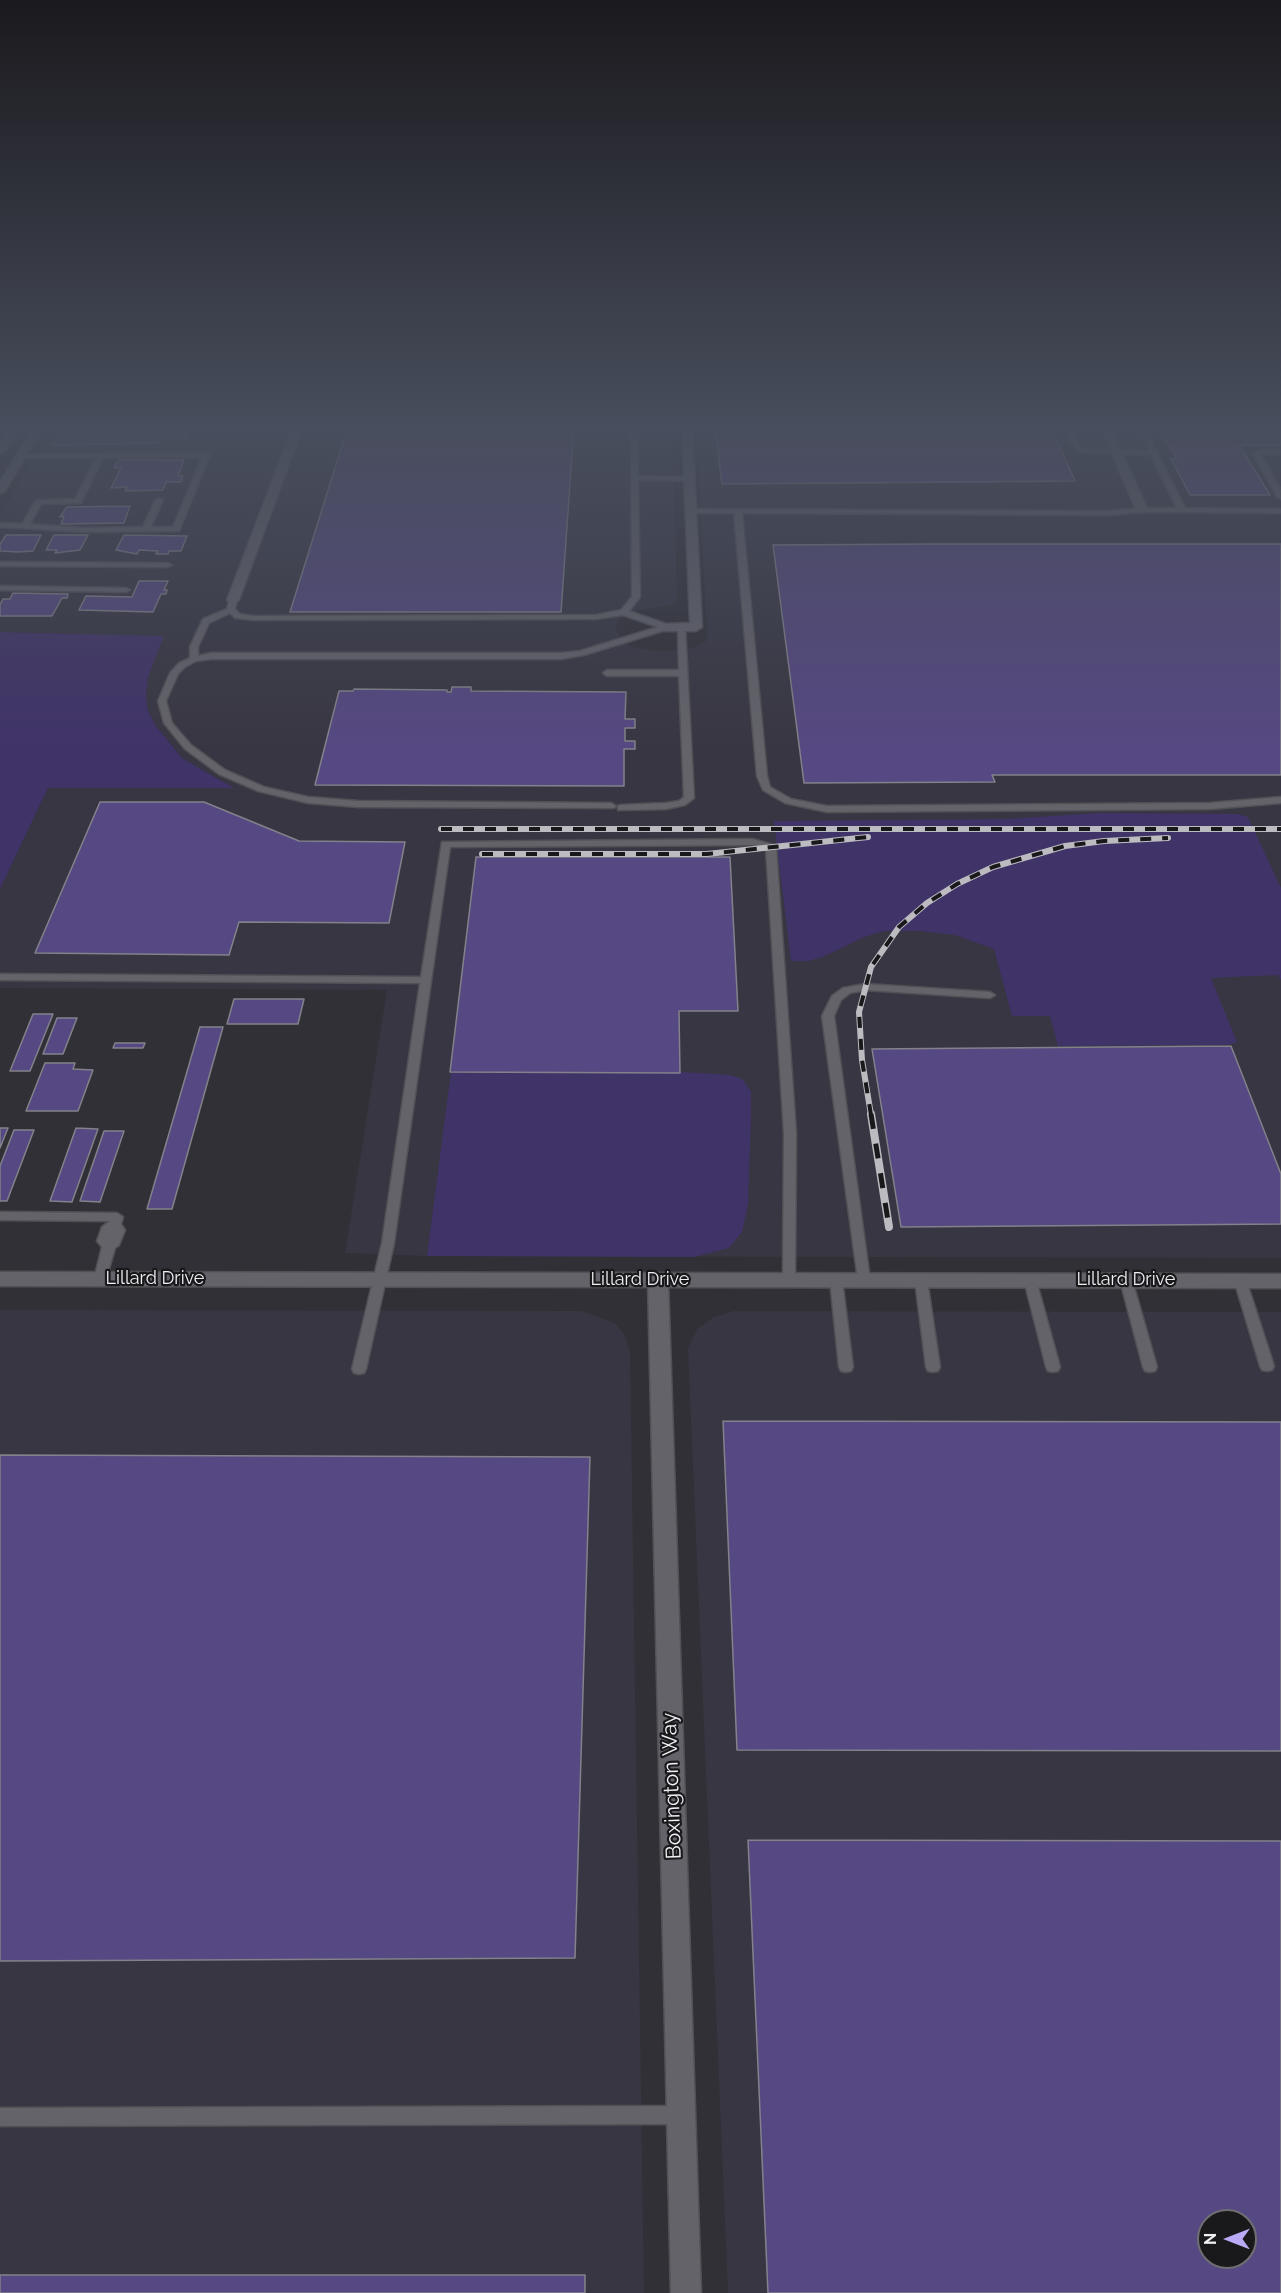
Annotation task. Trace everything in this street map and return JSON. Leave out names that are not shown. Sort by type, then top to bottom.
[{"type":"street","points":[[232,605],[259,533]]},
{"type":"street","points":[[666,627],[696,627],[692,533]]},
{"type":"street","name":"Lillard Drive","points":[[0,1279],[1281,1281]]},
{"type":"street","name":"Boxington Way","points":[[658,1280],[686,2293]]},
{"type":"lane","points":[[624,612],[636,597],[635,533]]},
{"type":"lane","points":[[740,533],[762,776],[766,788],[788,801],[827,809],[1210,806],[1281,800]]},
{"type":"lane","points":[[0,564],[168,565]]},
{"type":"lane","points":[[0,588],[126,590]]},
{"type":"lane","points":[[194,659],[195,647],[206,621],[232,605],[238,616],[253,618],[596,617],[624,612],[666,627]]},
{"type":"lane","points":[[611,806],[358,804],[308,800],[261,789],[222,772],[188,747],[168,723],[162,701],[174,673],[194,659],[211,656],[561,656],[581,653],[666,627]]},
{"type":"lane","points":[[621,808],[666,806],[682,803],[689,798],[681,627]]},
{"type":"lane","points":[[607,673],[684,673]]},
{"type":"lane","points":[[359,1369],[388,1244],[445,844],[752,842],[771,847],[790,1133],[789,1280]]},
{"type":"lane","points":[[0,977],[426,980]]},
{"type":"lane","points":[[864,1280],[828,1016],[836,998],[847,990],[864,987],[990,995]]},
{"type":"lane","points":[[0,1216],[117,1217],[115,1224],[118,1230],[115,1242],[109,1245],[100,1279]]},
{"type":"lane","points":[[837,1280],[846,1367]]},
{"type":"lane","points":[[921,1280],[933,1367]]},
{"type":"lane","points":[[1030,1280],[1053,1367]]},
{"type":"lane","points":[[1126,1280],[1150,1367]]},
{"type":"lane","points":[[1240,1280],[1267,1366]]},
{"type":"lane","points":[[0,2117],[681,2115]]},
{"type":"shaded area","points":[[0,533],[675,533],[677,601],[672,605],[630,612],[621,617],[616,624],[617,633],[630,646],[656,651],[672,651],[696,647],[705,642],[707,636],[702,533],[1281,533],[1281,1258],[427,1256],[345,1253],[387,990],[0,988],[0,889],[48,788],[233,787],[182,758],[156,726],[148,711],[146,695],[148,677],[164,636],[0,632]]},
{"type":"shaded area","points":[[0,632],[164,636],[148,677],[146,695],[148,711],[156,726],[182,758],[234,788],[48,788],[0,889]]},
{"type":"shaded area","points":[[1101,813],[1238,814],[1248,817],[1281,888],[1281,980],[1278,975],[1211,978],[1237,1042],[1227,1045],[1058,1046],[1050,1016],[1012,1016],[994,949],[955,935],[921,931],[884,931],[864,937],[823,957],[808,961],[791,961],[774,821],[1008,819]]},
{"type":"shaded area","points":[[451,1072],[682,1072],[730,1075],[742,1079],[751,1091],[751,1115],[748,1204],[742,1232],[729,1248],[694,1257],[427,1256]]},
{"type":"shaded area","points":[[0,1310],[581,1311],[615,1323],[625,1335],[630,1352],[644,2293],[0,2293]]},
{"type":"shaded area","points":[[734,1311],[1281,1312],[1281,2293],[728,2293],[688,1348],[697,1329],[714,1317]]},
{"type":"building","points":[[315,533],[567,533],[561,612],[290,612]]},
{"type":"building","points":[[6,535],[41,535],[33,551],[0,551],[0,544]]},
{"type":"building","points":[[54,535],[88,535],[80,550],[55,553],[57,550],[46,550]]},
{"type":"building","points":[[124,535],[187,536],[181,551],[156,554],[158,551],[139,550],[137,554],[116,550]]},
{"type":"building","points":[[1281,544],[1281,775],[992,775],[995,782],[804,783],[773,545]]},
{"type":"building","points":[[139,581],[168,581],[164,590],[167,590],[166,594],[161,594],[153,612],[79,610],[86,596],[132,597]]},
{"type":"building","points":[[13,593],[68,594],[67,598],[62,598],[52,616],[0,616],[0,605],[3,599],[10,599]]},
{"type":"building","points":[[452,687],[471,687],[471,691],[626,692],[625,719],[635,719],[635,728],[625,728],[625,741],[635,741],[635,749],[624,749],[624,786],[315,785],[339,691],[353,691],[354,689],[447,690],[451,692]]},
{"type":"building","points":[[100,802],[204,802],[299,841],[405,842],[389,923],[239,922],[229,955],[35,953]]},
{"type":"building","points":[[476,857],[730,857],[738,1011],[679,1011],[680,1073],[450,1072]]},
{"type":"building","points":[[234,999],[304,999],[298,1024],[227,1024]]},
{"type":"building","points":[[33,1014],[53,1014],[30,1071],[10,1071]]},
{"type":"building","points":[[57,1018],[77,1018],[63,1054],[43,1054]]},
{"type":"building","points":[[200,1027],[223,1027],[172,1209],[147,1209]]},
{"type":"building","points":[[115,1043],[145,1043],[143,1048],[113,1048]]},
{"type":"building","points":[[1231,1046],[1281,1174],[1281,1224],[901,1227],[872,1049]]},
{"type":"building","points":[[45,1063],[75,1063],[73,1069],[93,1070],[78,1111],[26,1111]]},
{"type":"building","points":[[0,1128],[8,1128],[0,1148]]},
{"type":"building","points":[[76,1128],[98,1129],[72,1202],[50,1201]]},
{"type":"building","points":[[14,1130],[34,1130],[7,1201],[0,1201],[0,1166]]},
{"type":"building","points":[[104,1131],[124,1131],[100,1202],[80,1201]]},
{"type":"building","points":[[723,1421],[1281,1422],[1281,1751],[737,1750]]},
{"type":"building","points":[[0,1455],[590,1457],[575,1958],[0,1961]]},
{"type":"building","points":[[748,1840],[1281,1841],[1281,2293],[768,2293]]},
{"type":"building","points":[[0,2275],[585,2275],[585,2293],[0,2293]]},
{"type":"railway","points":[[441,829],[1281,829]]},
{"type":"railway","points":[[482,854],[707,854],[868,837]]},
{"type":"railway","points":[[871,1115],[862,1060],[859,1012],[871,967],[899,927],[927,903],[957,884],[993,867],[1065,846],[1104,841],[1168,838]]},
{"type":"railway","points":[[871,1114],[889,1227]]}]
